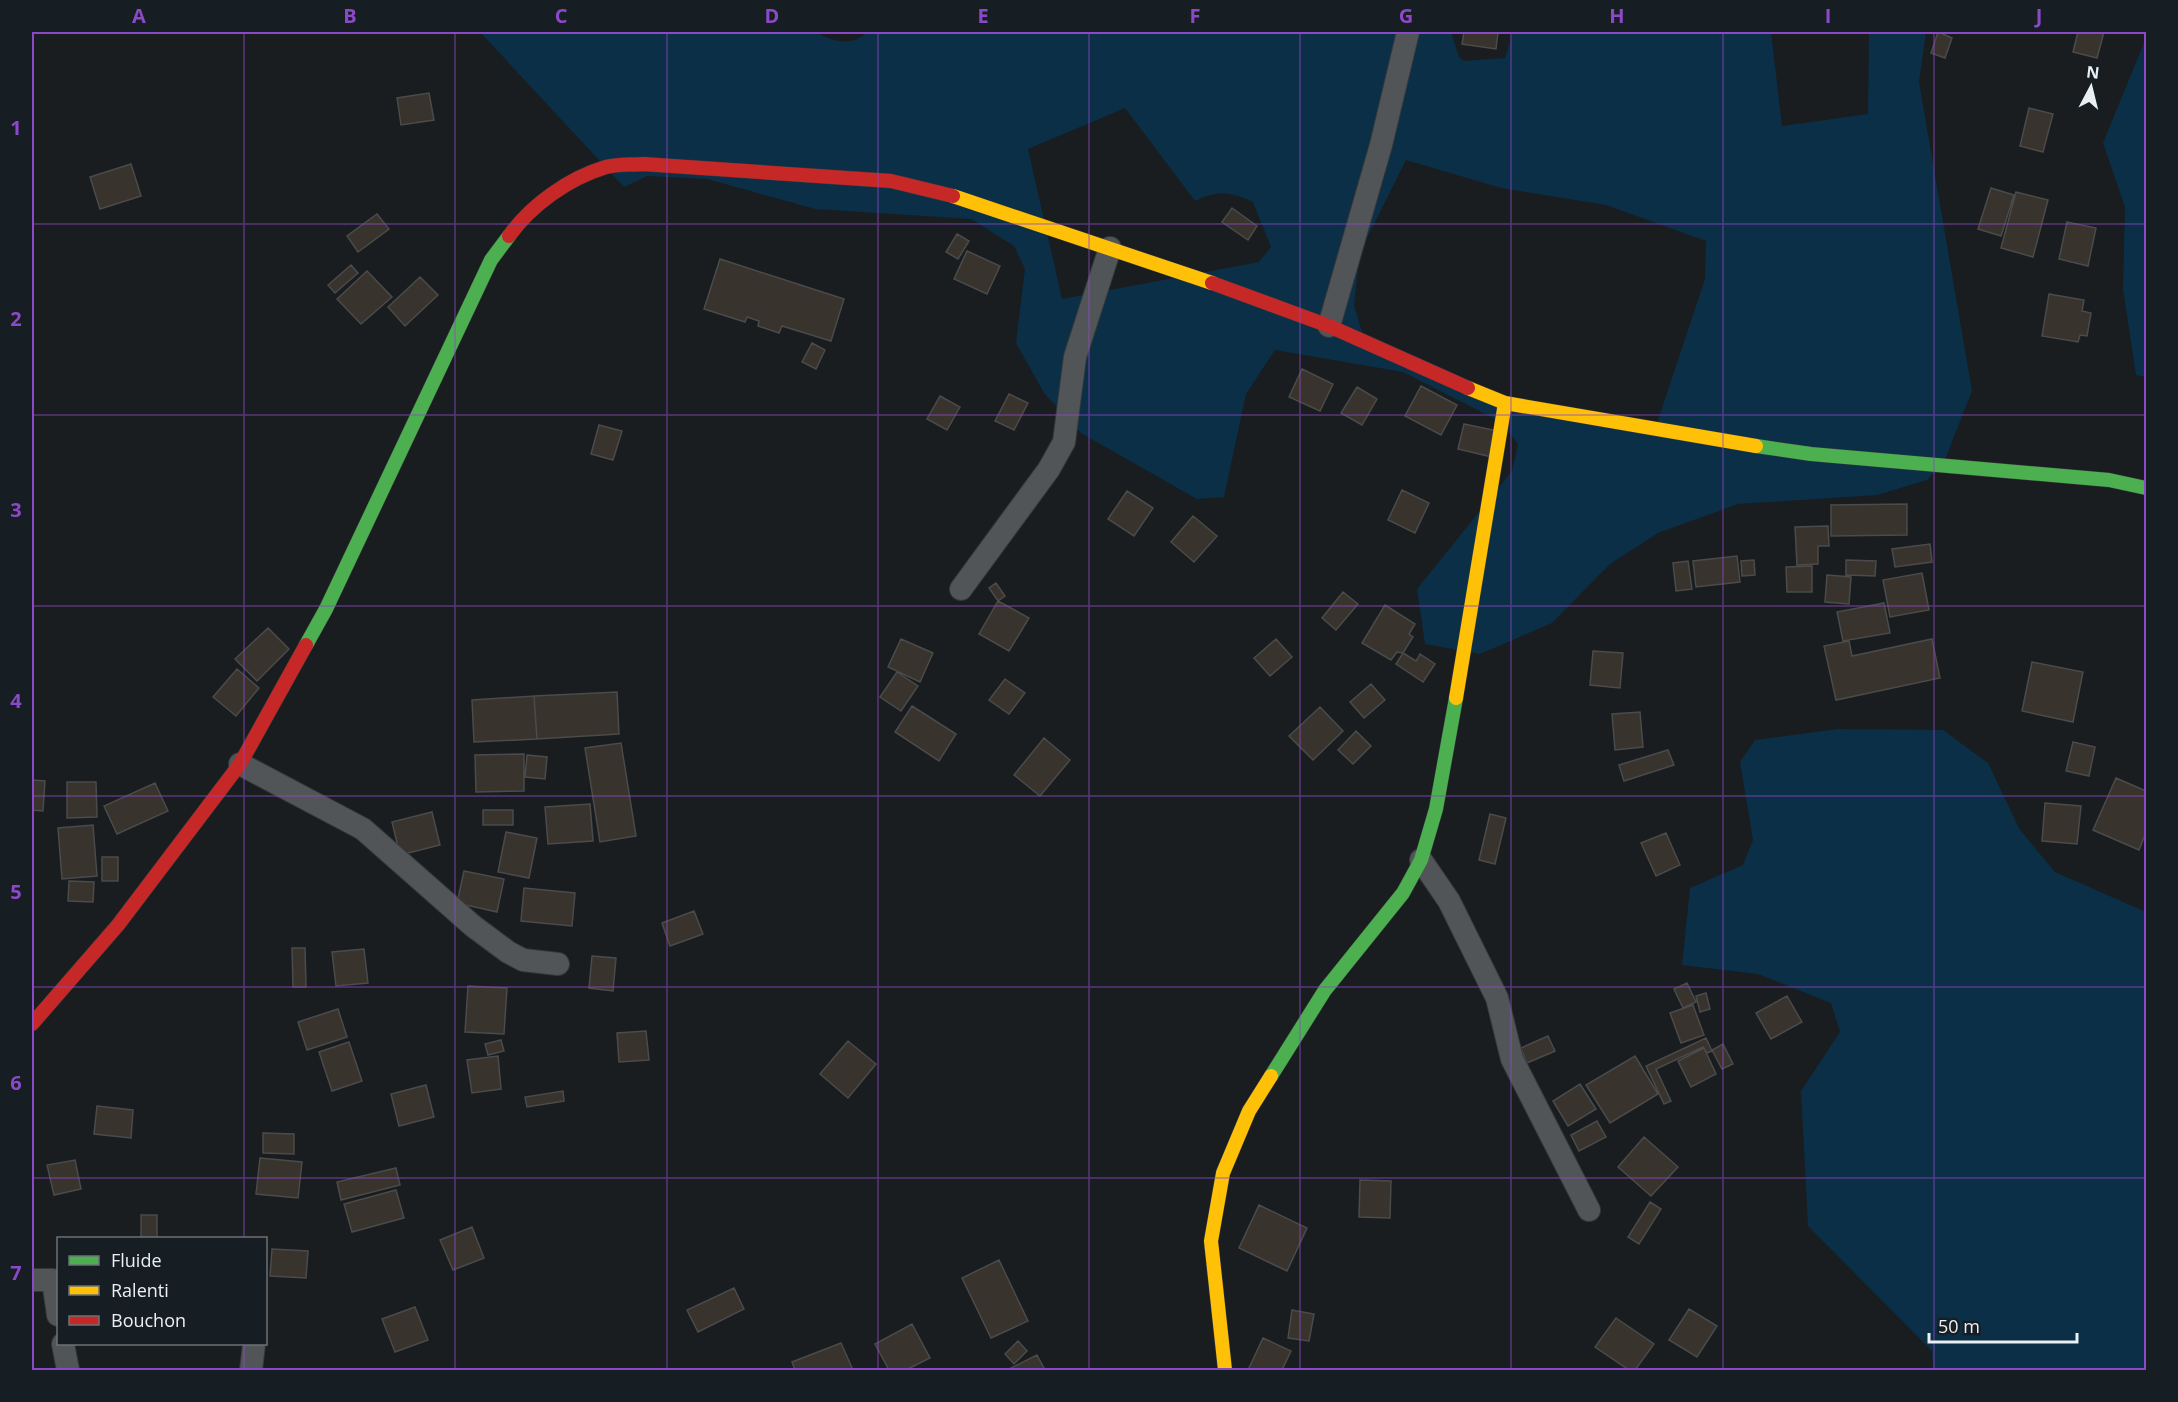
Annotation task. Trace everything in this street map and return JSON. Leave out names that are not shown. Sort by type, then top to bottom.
[{"type":"street","points":[[1329,326],[1381,145],[1408,32]]},
{"type":"street","points":[[32,1024],[118,925],[240,765],[326,609],[491,260],[516,226],[567,183],[607,167],[643,164],[891,181],[943,193],[1110,248],[1329,326],[1445,379],[1505,402],[1781,450],[2109,480],[2146,488]]},
{"type":"street","points":[[961,589],[1049,469],[1064,442],[1075,357],[1110,248]]},
{"type":"street","points":[[1225,1371],[1211,1241],[1223,1173],[1249,1111],[1325,990],[1403,893],[1421,860],[1438,798],[1499,449],[1505,402]]},
{"type":"street","points":[[240,765],[363,829],[473,926],[508,952],[523,960],[558,964]]},
{"type":"street","points":[[1421,860],[1449,901],[1497,998],[1512,1059],[1589,1210]]},
{"type":"street","points":[[48,1279],[57,1311]]},
{"type":"street","points":[[63,1345],[68,1371]]},
{"type":"street","points":[[251,1371],[254,1345]]},
{"type":"shaded area","points":[[480,32],[815,32],[835,40],[848,41],[861,37],[867,32],[1451,32],[1459,57],[1464,61],[1505,58],[1513,32],[1771,32],[1782,126],[1868,114],[1869,32],[1926,32],[1919,82],[1972,391],[1944,462],[1927,480],[1877,495],[1738,504],[1658,533],[1610,564],[1552,623],[1480,654],[1425,644],[1417,589],[1512,471],[1518,444],[1501,422],[1403,372],[1275,350],[1246,394],[1224,497],[1197,499],[1081,433],[1044,393],[1016,343],[1025,269],[1014,246],[971,219],[815,209],[707,179],[647,176],[624,187]],"holes":[[[1125,108],[1195,201],[1210,195],[1224,194],[1253,202],[1271,247],[1259,262],[1062,299],[1028,149]],[[1406,160],[1501,188],[1606,205],[1706,241],[1705,279],[1655,429],[1534,409],[1362,332],[1354,305],[1360,252]]]},
{"type":"shaded area","points":[[2146,38],[2146,377],[2136,375],[2123,289],[2125,207],[2103,143]]},
{"type":"shaded area","points":[[1838,729],[1943,730],[1988,763],[2020,830],[2055,872],[2146,912],[2146,1370],[1933,1370],[1932,1351],[1808,1226],[1801,1091],[1840,1032],[1831,1003],[1758,974],[1682,965],[1690,888],[1743,865],[1753,840],[1740,762],[1755,740]]},
{"type":"building","points":[[1464,32],[1498,32],[1496,49],[1462,44]]},
{"type":"building","points":[[1938,32],[1952,38],[1945,58],[1931,53]]},
{"type":"building","points":[[2078,32],[2104,32],[2097,58],[2073,52]]},
{"type":"building","points":[[429,93],[434,120],[401,125],[397,98]]},
{"type":"building","points":[[2029,108],[2053,114],[2043,152],[2020,146]]},
{"type":"building","points":[[131,164],[141,196],[100,209],[90,177]]},
{"type":"building","points":[[1991,188],[2014,195],[2001,236],[1978,229]]},
{"type":"building","points":[[2016,192],[2048,200],[2033,257],[2001,248]]},
{"type":"building","points":[[1232,208],[1257,226],[1248,240],[1222,222]]},
{"type":"building","points":[[377,214],[389,229],[358,252],[347,236]]},
{"type":"building","points":[[2067,222],[2096,228],[2088,266],[2059,259]]},
{"type":"building","points":[[957,234],[969,241],[958,259],[946,252]]},
{"type":"building","points":[[967,251],[1000,266],[987,294],[954,279]]},
{"type":"building","points":[[720,259],[844,299],[831,341],[782,326],[779,333],[758,326],[759,321],[747,317],[745,322],[704,309]]},
{"type":"building","points":[[351,265],[358,273],[335,293],[328,285]]},
{"type":"building","points":[[367,271],[392,297],[361,324],[337,299]]},
{"type":"building","points":[[420,277],[438,295],[405,326],[388,307]]},
{"type":"building","points":[[2049,294],[2084,300],[2082,311],[2091,313],[2087,336],[2080,335],[2078,342],[2042,336]]},
{"type":"building","points":[[812,343],[825,350],[816,369],[802,362]]},
{"type":"building","points":[[1302,369],[1333,384],[1320,411],[1289,397]]},
{"type":"building","points":[[1421,386],[1457,405],[1441,435],[1405,416]]},
{"type":"building","points":[[1357,387],[1377,399],[1362,425],[1341,413]]},
{"type":"building","points":[[1009,394],[1028,403],[1014,430],[995,421]]},
{"type":"building","points":[[940,396],[960,407],[947,430],[927,419]]},
{"type":"building","points":[[1464,424],[1498,431],[1492,457],[1458,449]]},
{"type":"building","points":[[599,425],[622,431],[613,460],[591,454]]},
{"type":"building","points":[[1402,490],[1429,503],[1415,533],[1388,520]]},
{"type":"building","points":[[1127,491],[1153,508],[1134,536],[1108,519]]},
{"type":"building","points":[[1907,504],[1907,535],[1831,536],[1831,505]]},
{"type":"building","points":[[1193,516],[1217,536],[1194,562],[1171,542]]},
{"type":"building","points":[[1828,526],[1829,546],[1818,546],[1818,564],[1797,565],[1795,527]]},
{"type":"building","points":[[1930,544],[1932,562],[1895,567],[1892,549]]},
{"type":"building","points":[[1737,556],[1740,582],[1696,587],[1693,561]]},
{"type":"building","points":[[1754,560],[1755,575],[1742,576],[1741,561]]},
{"type":"building","points":[[1846,560],[1876,561],[1875,576],[1846,575]]},
{"type":"building","points":[[1688,561],[1692,589],[1676,591],[1673,563]]},
{"type":"building","points":[[1812,566],[1812,592],[1787,592],[1786,567]]},
{"type":"building","points":[[1922,573],[1929,610],[1890,617],[1883,580]]},
{"type":"building","points":[[1827,575],[1851,577],[1849,604],[1825,602]]},
{"type":"building","points":[[996,583],[1005,596],[998,601],[989,588]]},
{"type":"building","points":[[1343,592],[1358,604],[1336,630],[1322,618]]},
{"type":"building","points":[[998,601],[1029,618],[1009,651],[979,634]]},
{"type":"building","points":[[1884,603],[1890,633],[1843,641],[1837,612]]},
{"type":"building","points":[[1385,605],[1415,624],[1409,634],[1413,637],[1403,653],[1397,652],[1391,660],[1362,643]]},
{"type":"building","points":[[268,628],[289,649],[257,681],[235,659]]},
{"type":"building","points":[[901,639],[933,653],[920,682],[888,667]]},
{"type":"building","points":[[1276,639],[1292,657],[1270,676],[1254,658]]},
{"type":"building","points":[[1932,639],[1940,678],[1836,700],[1824,646],[1849,641],[1852,656]]},
{"type":"building","points":[[1593,651],[1623,653],[1620,688],[1590,685]]},
{"type":"building","points":[[1403,653],[1416,661],[1420,654],[1435,664],[1423,682],[1396,664]]},
{"type":"building","points":[[2032,662],[2083,672],[2073,722],[2022,711]]},
{"type":"building","points":[[237,669],[259,688],[236,716],[213,697]]},
{"type":"building","points":[[897,672],[918,686],[901,711],[880,697]]},
{"type":"building","points":[[1005,679],[1025,693],[1009,714],[989,700]]},
{"type":"building","points":[[1371,684],[1385,700],[1364,718],[1350,702]]},
{"type":"building","points":[[617,692],[619,734],[537,739],[534,696]]},
{"type":"building","points":[[534,696],[537,739],[474,742],[472,700]]},
{"type":"building","points":[[912,706],[956,734],[939,761],[895,732]]},
{"type":"building","points":[[1320,707],[1343,731],[1313,760],[1289,736]]},
{"type":"building","points":[[1640,712],[1643,747],[1615,750],[1612,714]]},
{"type":"building","points":[[1356,731],[1371,746],[1353,764],[1338,750]]},
{"type":"building","points":[[1044,738],[1070,760],[1040,796],[1014,775]]},
{"type":"building","points":[[2073,742],[2095,747],[2089,776],[2066,771]]},
{"type":"building","points":[[621,743],[636,836],[600,842],[585,748]]},
{"type":"building","points":[[1668,750],[1674,765],[1624,781],[1619,765]]},
{"type":"building","points":[[524,754],[524,791],[476,792],[475,755]]},
{"type":"building","points":[[527,755],[547,757],[545,779],[525,777]]},
{"type":"building","points":[[2116,778],[2146,791],[2146,832],[2139,850],[2093,830]]},
{"type":"building","points":[[32,780],[45,781],[43,811],[32,810]]},
{"type":"building","points":[[67,782],[96,782],[97,817],[67,818]]},
{"type":"building","points":[[155,783],[168,811],[117,834],[104,806]]},
{"type":"building","points":[[2045,803],[2081,806],[2077,844],[2042,841]]},
{"type":"building","points":[[590,804],[593,841],[548,844],[545,807]]},
{"type":"building","points":[[483,810],[513,810],[513,825],[483,825]]},
{"type":"building","points":[[432,812],[440,845],[400,855],[392,822]]},
{"type":"building","points":[[1490,814],[1506,818],[1495,864],[1479,860]]},
{"type":"building","points":[[93,825],[97,876],[62,879],[58,828]]},
{"type":"building","points":[[506,832],[537,838],[529,878],[498,872]]},
{"type":"building","points":[[1666,833],[1680,865],[1656,876],[1641,843]]},
{"type":"building","points":[[102,857],[118,857],[118,881],[102,881]]},
{"type":"building","points":[[464,871],[504,879],[497,912],[457,903]]},
{"type":"building","points":[[69,881],[94,882],[93,902],[68,901]]},
{"type":"building","points":[[524,888],[575,893],[572,926],[521,921]]},
{"type":"building","points":[[694,911],[703,934],[670,946],[662,923]]},
{"type":"building","points":[[292,948],[305,948],[306,987],[293,987]]},
{"type":"building","points":[[364,949],[368,983],[336,986],[332,952]]},
{"type":"building","points":[[592,956],[616,958],[613,991],[589,988]]},
{"type":"building","points":[[1687,983],[1696,1002],[1683,1008],[1674,989]]},
{"type":"building","points":[[468,986],[507,988],[504,1034],[465,1032]]},
{"type":"building","points":[[1706,993],[1710,1009],[1700,1012],[1696,996]]},
{"type":"building","points":[[1787,996],[1802,1022],[1771,1039],[1756,1013]]},
{"type":"building","points":[[1693,1005],[1704,1035],[1681,1043],[1670,1013]]},
{"type":"building","points":[[338,1009],[347,1037],[307,1050],[298,1022]]},
{"type":"building","points":[[646,1031],[649,1060],[619,1062],[617,1033]]},
{"type":"building","points":[[1548,1036],[1555,1051],[1527,1063],[1521,1048]]},
{"type":"building","points":[[1706,1038],[1712,1051],[1707,1053],[1703,1047],[1656,1069],[1671,1101],[1664,1104],[1646,1066]]},
{"type":"building","points":[[501,1040],[504,1051],[488,1055],[485,1044]]},
{"type":"building","points":[[848,1041],[876,1064],[848,1098],[820,1074]]},
{"type":"building","points":[[349,1042],[362,1081],[332,1091],[319,1052]]},
{"type":"building","points":[[1723,1044],[1733,1064],[1722,1069],[1712,1050]]},
{"type":"building","points":[[1704,1048],[1716,1074],[1691,1087],[1678,1061]]},
{"type":"building","points":[[498,1056],[501,1089],[472,1093],[467,1060]]},
{"type":"building","points":[[1635,1056],[1658,1094],[1610,1123],[1586,1085]]},
{"type":"building","points":[[1580,1084],[1596,1109],[1568,1126],[1553,1101]]},
{"type":"building","points":[[426,1085],[434,1117],[399,1126],[391,1094]]},
{"type":"building","points":[[563,1091],[564,1101],[527,1107],[525,1097]]},
{"type":"building","points":[[97,1106],[133,1110],[131,1138],[94,1134]]},
{"type":"building","points":[[1597,1121],[1606,1137],[1579,1151],[1571,1135]]},
{"type":"building","points":[[263,1133],[294,1134],[294,1154],[263,1153]]},
{"type":"building","points":[[1644,1137],[1678,1167],[1651,1196],[1618,1167]]},
{"type":"building","points":[[260,1158],[302,1162],[298,1198],[256,1194]]},
{"type":"building","points":[[75,1160],[81,1189],[54,1195],[47,1165]]},
{"type":"building","points":[[396,1168],[400,1185],[341,1200],[337,1182]]},
{"type":"building","points":[[1360,1180],[1391,1181],[1390,1218],[1359,1217]]},
{"type":"building","points":[[396,1190],[404,1218],[352,1232],[344,1204]]},
{"type":"building","points":[[1650,1202],[1661,1209],[1639,1244],[1628,1237]]},
{"type":"building","points":[[1259,1205],[1307,1228],[1287,1271],[1239,1248]]},
{"type":"building","points":[[141,1215],[157,1215],[157,1237],[141,1237]]},
{"type":"building","points":[[472,1227],[484,1258],[453,1270],[440,1240]]},
{"type":"building","points":[[272,1249],[308,1251],[306,1278],[270,1276]]},
{"type":"building","points":[[999,1260],[1028,1321],[991,1338],[962,1278]]},
{"type":"building","points":[[734,1288],[744,1309],[698,1332],[687,1310]]},
{"type":"building","points":[[415,1307],[428,1340],[395,1352],[382,1319]]},
{"type":"building","points":[[1689,1309],[1717,1326],[1697,1357],[1669,1340]]},
{"type":"building","points":[[1292,1310],[1314,1314],[1309,1341],[1288,1338]]},
{"type":"building","points":[[1616,1318],[1654,1344],[1635,1370],[1629,1370],[1595,1347]]},
{"type":"building","points":[[912,1324],[930,1358],[906,1370],[889,1370],[875,1344]]},
{"type":"building","points":[[1263,1338],[1291,1351],[1282,1370],[1248,1370]]},
{"type":"building","points":[[1018,1341],[1027,1351],[1014,1364],[1005,1354]]},
{"type":"building","points":[[841,1343],[853,1370],[795,1370],[792,1362]]},
{"type":"building","points":[[1037,1355],[1045,1370],[1007,1370]]},
{"type":"traffic: fast","points":[[306,645],[326,609],[491,260],[509,236]]},
{"type":"traffic: fast","points":[[1756,446],[1811,454],[2109,480],[2146,488]]},
{"type":"traffic: fast","points":[[1271,1076],[1325,990],[1403,893],[1421,860],[1436,809],[1456,698]]},
{"type":"traffic: slow","points":[[953,196],[1212,283]]},
{"type":"traffic: slow","points":[[1468,388],[1505,403],[1756,446]]},
{"type":"traffic: slow","points":[[1456,698],[1505,403]]},
{"type":"traffic: slow","points":[[1225,1370],[1211,1241],[1223,1173],[1249,1111],[1271,1076]]},
{"type":"traffic: jam","points":[[509,236],[540,203],[565,185],[592,172],[615,165],[643,164],[891,181],[953,196]]},
{"type":"traffic: jam","points":[[1212,283],[1329,326],[1468,388]]},
{"type":"traffic: jam","points":[[32,1024],[118,925],[240,764],[306,645]]}]
